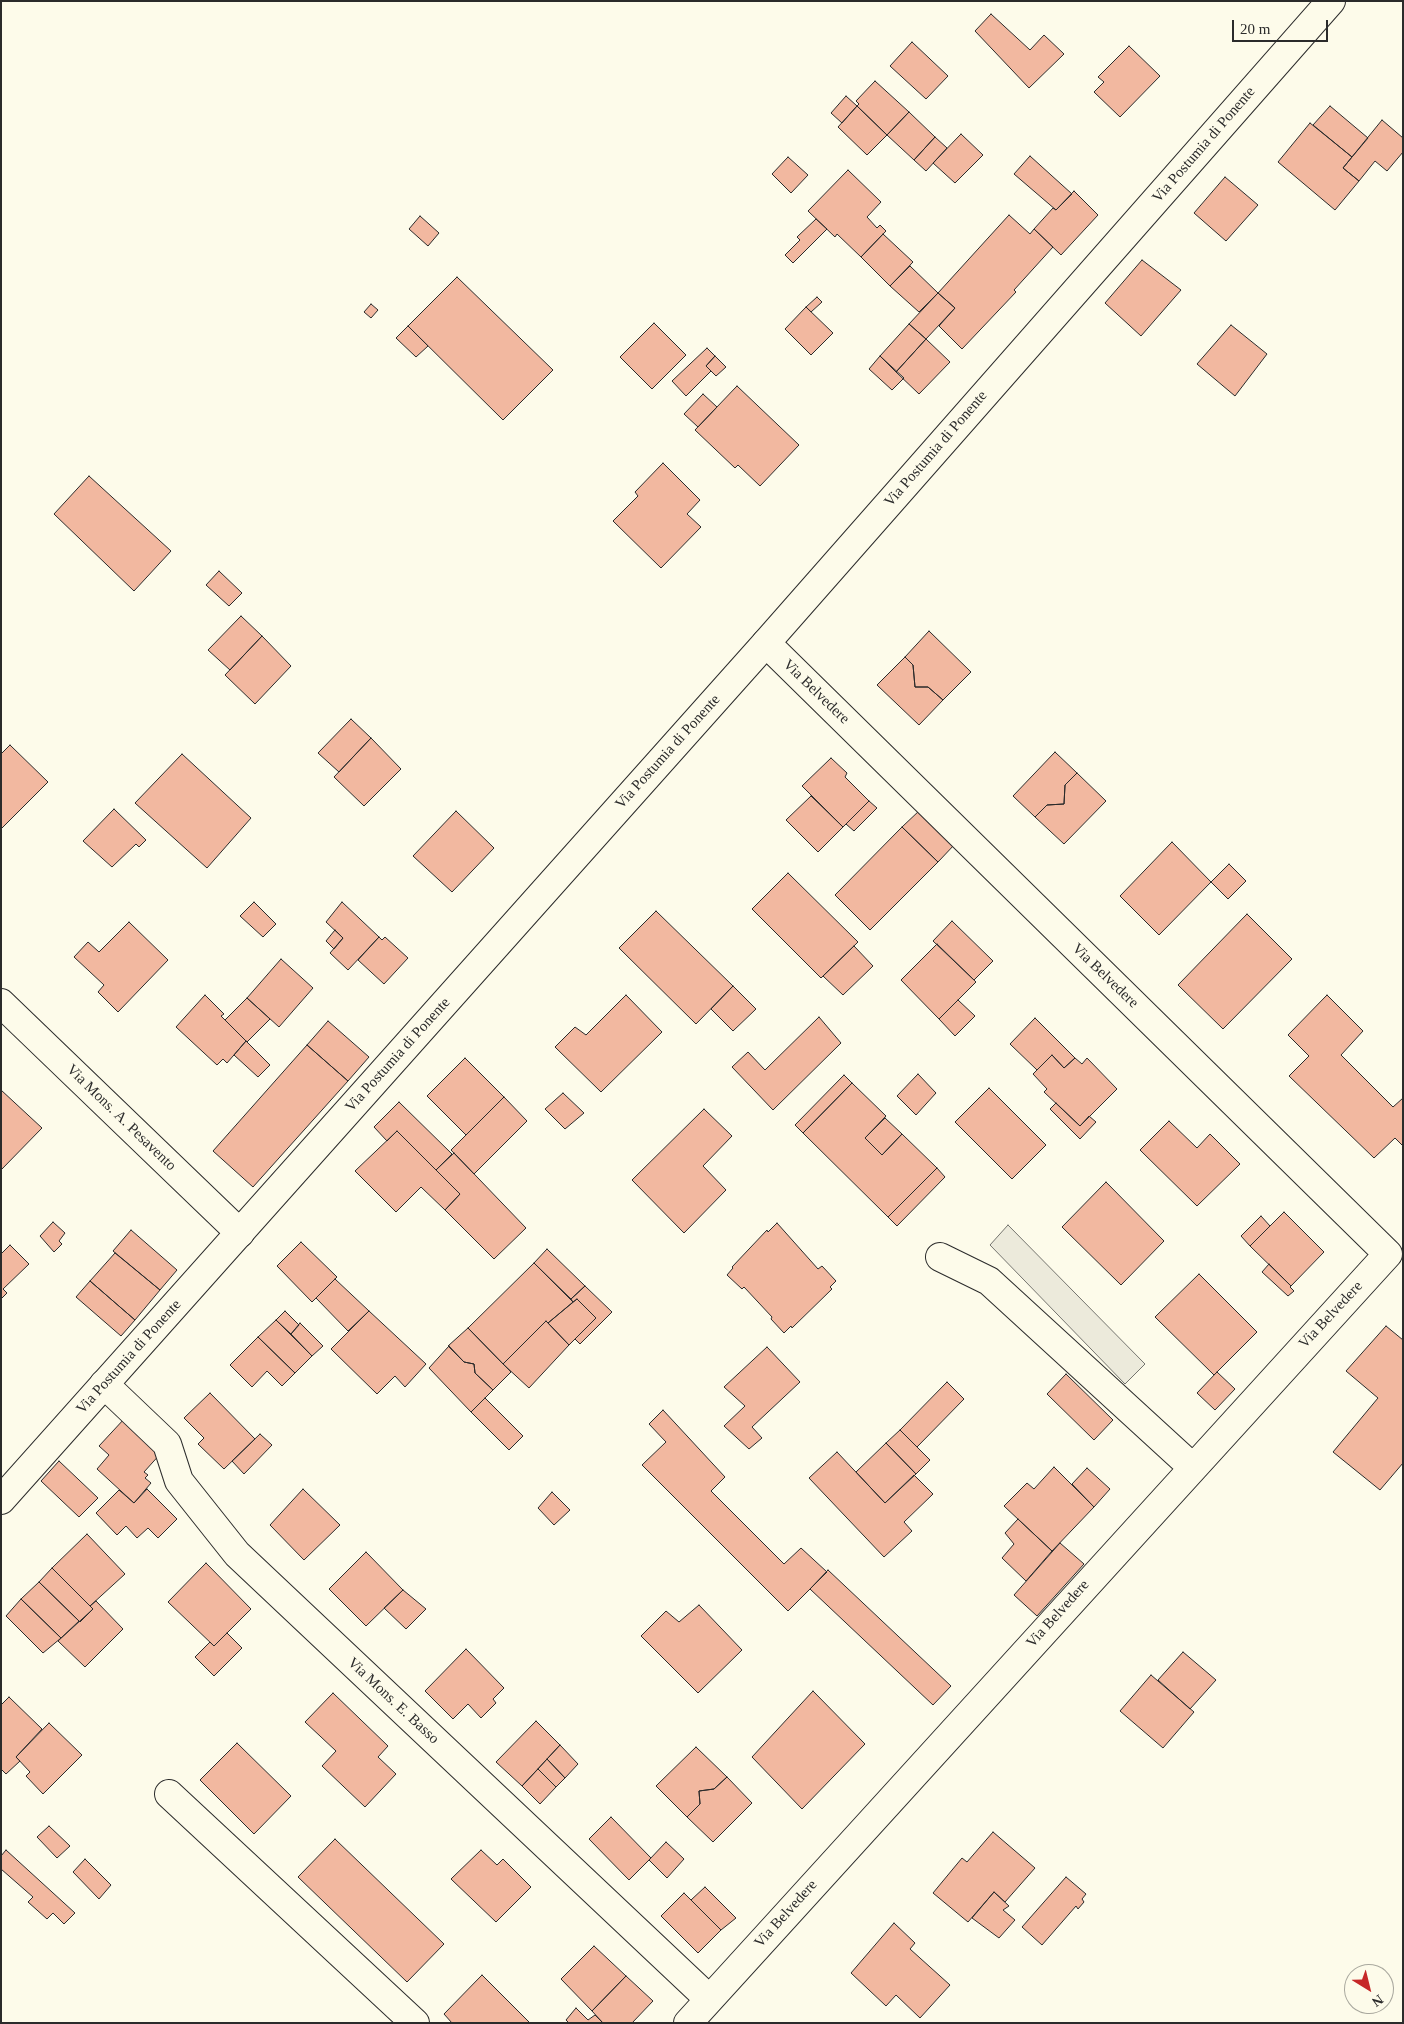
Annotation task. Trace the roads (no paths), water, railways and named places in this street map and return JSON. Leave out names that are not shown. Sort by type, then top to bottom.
[{"type":"street","name":"Via Postumia di Ponente","points":[[1,1500],[766,642],[1331,1]]},
{"type":"street","name":"Via Belvedere","points":[[688,2023],[1192,1467],[1388,1254],[766,642]]},
{"type":"street","name":"Via Mons. A. Pesavento","points":[[1,1003],[240,1233]]},
{"type":"street","points":[[940,1257],[990,1281],[1192,1467]]},
{"type":"street","name":"Via Mons. E. Basso","points":[[104,1384],[167,1444],[180,1482],[237,1554],[709,1999]]},
{"type":"street","points":[[168,1794],[415,2023]]}]
